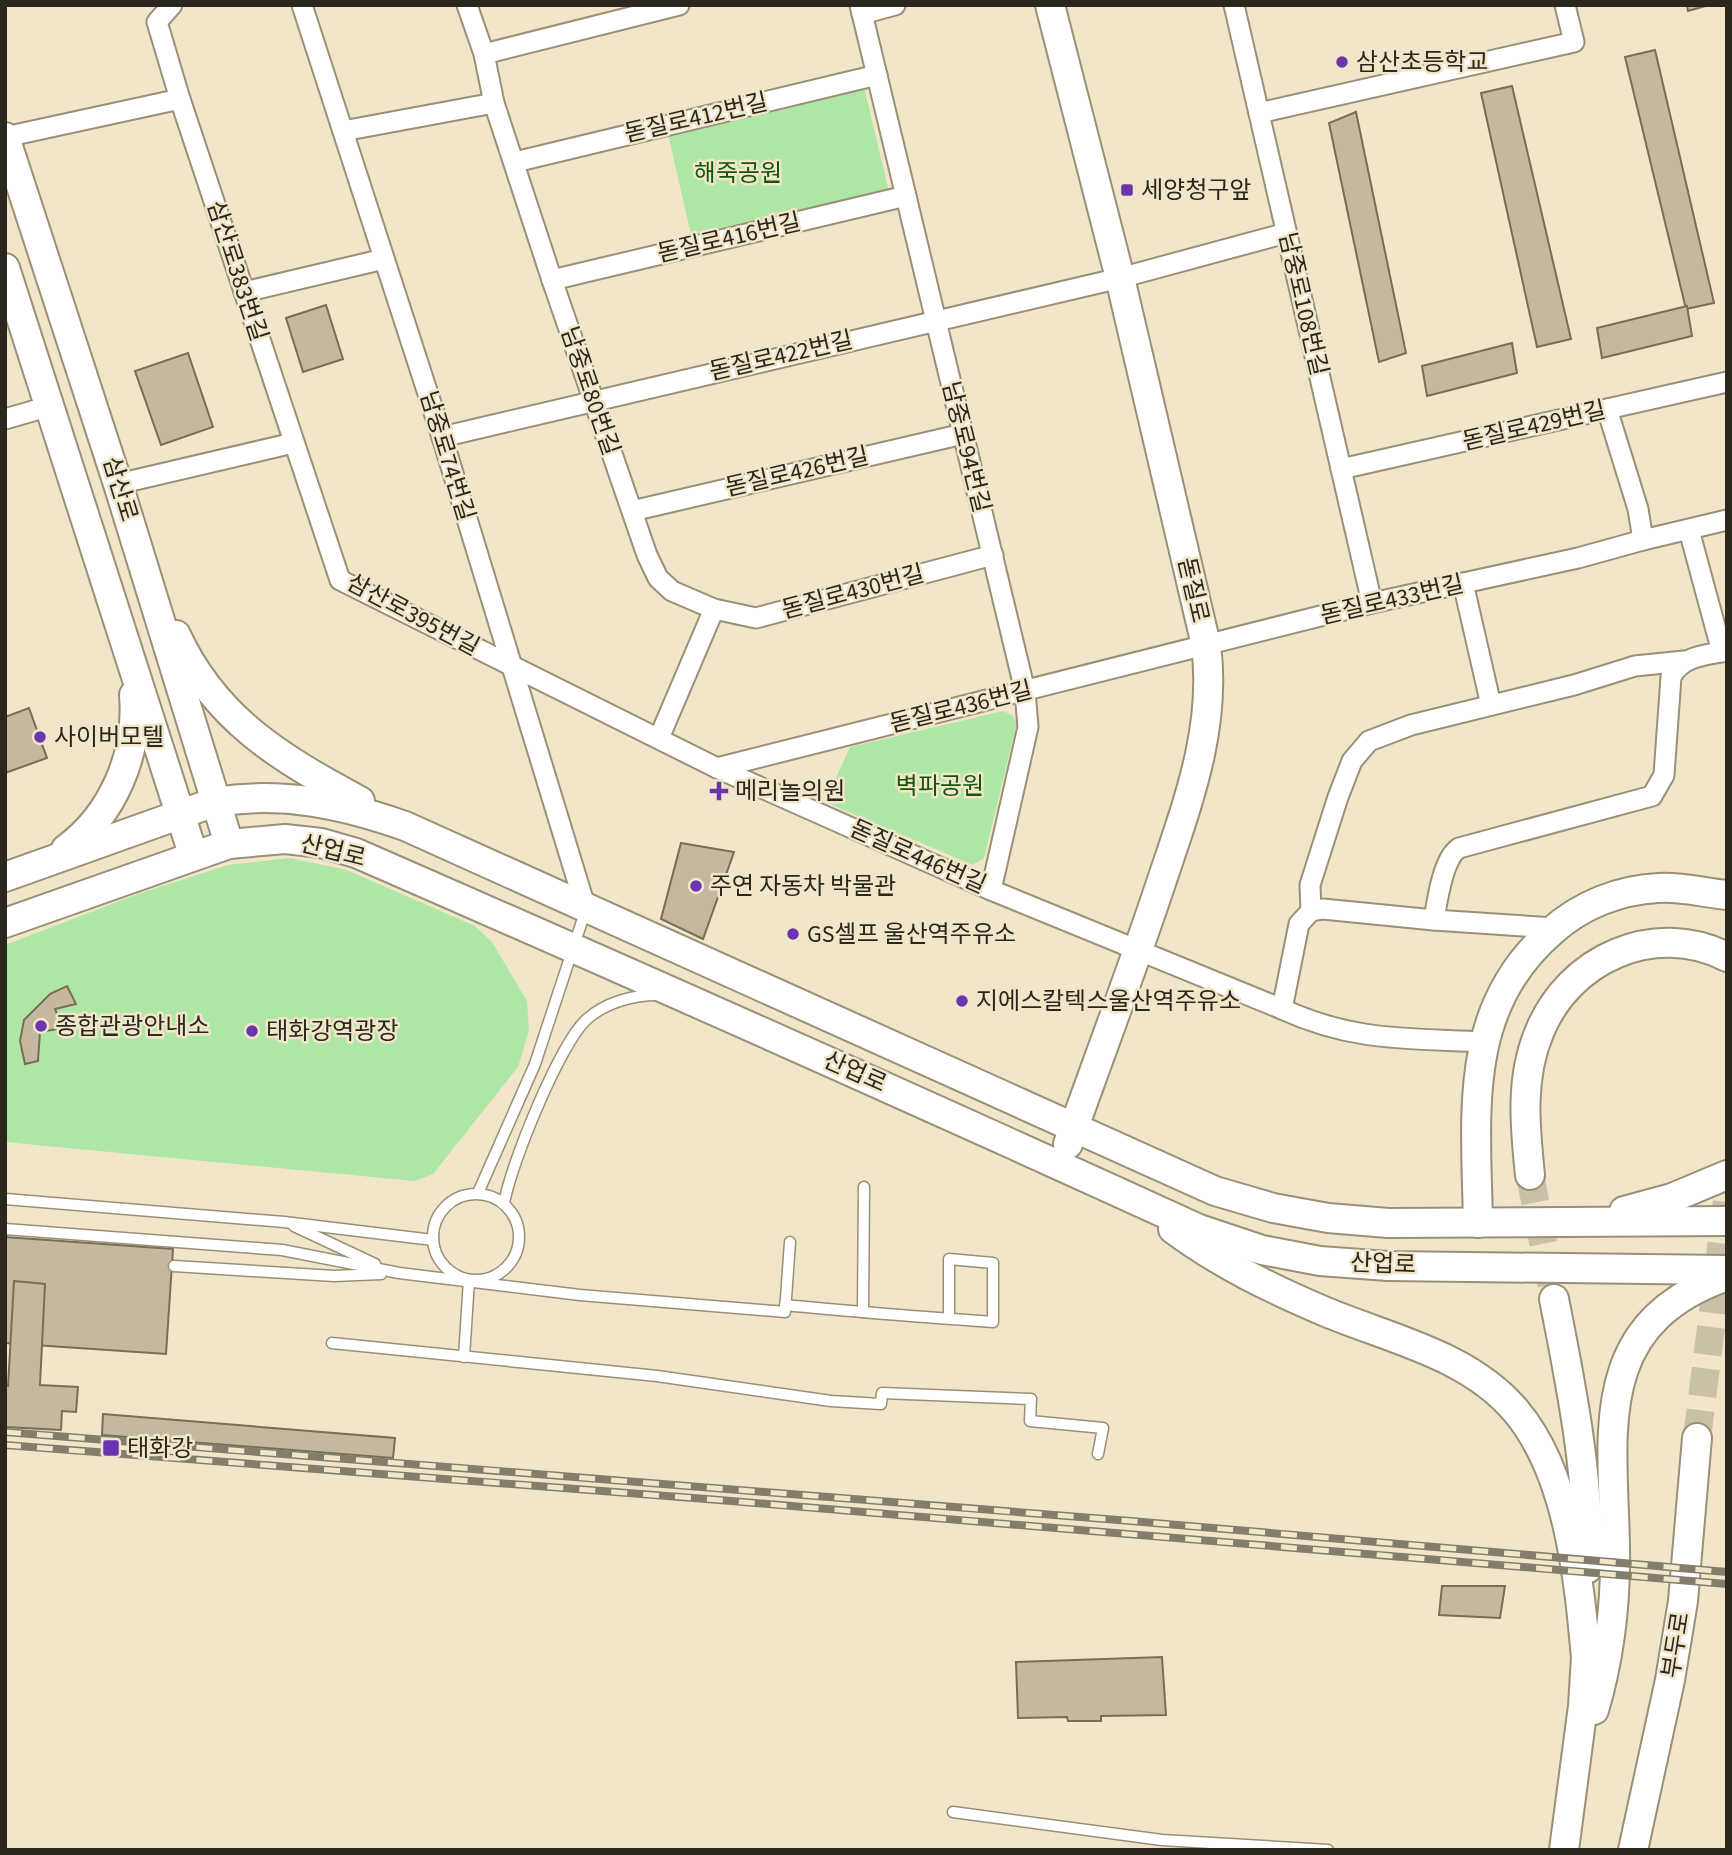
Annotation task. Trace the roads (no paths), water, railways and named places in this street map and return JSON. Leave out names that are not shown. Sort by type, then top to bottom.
[{"type":"main road","name":"돋질로","points":[[1050,5],[1120,278],[1206,645],[1210,675],[1197,775],[1138,952],[1060,1165]]},
{"type":"main road","name":"삼산로","points":[[5,137],[118,484],[229,844]]},
{"type":"main road","name":"삼산로","points":[[5,268],[193,854]]},
{"type":"main road","points":[[139,555],[185,652],[217,699],[241,726],[292,764],[405,826]]},
{"type":"main road","points":[[49,861],[88,830],[116,789],[131,747],[135,722],[130,657]]},
{"type":"main road","name":"산업로","points":[[5,877],[180,812],[215,802],[243,797],[288,797],[365,812],[405,826],[1214,1191],[1273,1208],[1328,1218],[1388,1223],[1727,1221]]},
{"type":"main road","name":"산업로","points":[[5,923],[193,854],[229,844],[285,839],[321,843],[356,853],[572,950],[820,1056],[1199,1229],[1262,1250],[1320,1261],[1388,1266],[1727,1270]]},
{"type":"main road","points":[[1478,1223],[1478,1103],[1485,1042],[1489,1020],[1502,988],[1526,955],[1554,928],[1586,906],[1627,892],[1660,887],[1727,895]]},
{"type":"main road","points":[[1530,1175],[1524,1122],[1527,1076],[1538,1034],[1554,1002],[1581,974],[1598,962],[1636,946],[1661,942],[1687,944],[1727,957]]},
{"type":"main road","points":[[1557,1222],[1638,1208],[1703,1187],[1727,1175]]},
{"type":"main road","points":[[1138,1201],[1198,1248],[1231,1267],[1291,1297],[1454,1363],[1499,1393],[1531,1434],[1555,1488],[1574,1555],[1586,1658]]},
{"type":"main road","points":[[1574,1769],[1603,1682],[1611,1642],[1615,1597],[1611,1450],[1615,1395],[1631,1352],[1656,1319],[1690,1292],[1727,1276]]},
{"type":"main road","points":[[1554,1299],[1584,1472],[1588,1536],[1586,1658],[1564,1850]]},
{"type":"main road","name":"부두로","points":[[1633,1850],[1677,1640],[1698,1437]]},
{"type":"street","name":"삼산로383번길","points":[[173,5],[158,22],[180,99],[293,443]]},
{"type":"street","name":"남중로74번길","points":[[302,5],[442,437],[586,909]]},
{"type":"street","name":"남중로80번길","points":[[467,5],[484,54],[494,103],[552,280],[658,578],[672,592],[714,609]]},
{"type":"street","points":[[484,54],[679,5]]},
{"type":"street","points":[[861,10],[895,5]]},
{"type":"street","name":"남중로108번길","points":[[1234,5],[1372,603]]},
{"type":"street","points":[[1259,113],[1574,42],[1565,5]]},
{"type":"street","name":"남중로94번길","points":[[861,10],[1025,691],[1028,727],[991,890]]},
{"type":"street","name":"돋질로412번길","points":[[515,162],[877,75]]},
{"type":"street","points":[[5,137],[180,99]]},
{"type":"street","points":[[343,131],[494,103]]},
{"type":"street","name":"돋질로416번길","points":[[552,280],[906,197]]},
{"type":"street","name":"돋질로422번길","points":[[442,437],[1120,278],[1286,233]]},
{"type":"street","points":[[244,292],[384,259]]},
{"type":"street","name":"돋질로429번길","points":[[1341,470],[1727,382]]},
{"type":"street","points":[[5,419],[50,406]]},
{"type":"street","points":[[1607,409],[1638,509],[1643,540]]},
{"type":"street","name":"돋질로426번길","points":[[632,511],[963,433]]},
{"type":"street","points":[[118,484],[293,443]]},
{"type":"street","name":"삼산로395번길","points":[[293,443],[340,580],[511,666]]},
{"type":"street","name":"돋질로433번길","points":[[1206,645],[1372,603],[1578,558],[1727,520]]},
{"type":"street","points":[[1311,911],[1310,885],[1338,797],[1362,747],[1392,731],[1635,666],[1684,660],[1724,651],[1689,530]]},
{"type":"street","name":"돋질로430번길","points":[[714,609],[755,618],[993,555]]},
{"type":"street","points":[[1463,583],[1491,705]]},
{"type":"street","points":[[659,738],[714,609]]},
{"type":"street","name":"돋질로436번길","points":[[717,768],[1206,645]]},
{"type":"street","points":[[1434,920],[1446,863],[1452,853],[1501,835],[1652,796],[1664,775],[1671,677],[1684,660]]},
{"type":"street","name":"돋질로446번길","points":[[511,666],[717,768],[991,890],[1336,1031],[1385,1040],[1485,1042]]},
{"type":"street","points":[[1282,1009],[1299,924],[1311,911],[1323,909],[1554,928]]},
{"type":"lane","points":[[478,1194],[535,1064],[586,909]]},
{"type":"lane","points":[[504,1204],[508,1179],[521,1146],[574,1034],[604,1007],[623,1000],[674,994]]},
{"type":"lane","points":[[863,1312],[864,1187]]},
{"type":"lane","points":[[478,1194],[504,1204],[519,1227],[516,1255],[497,1275],[470,1280],[444,1266],[436,1254],[433,1240],[434,1225],[446,1207],[463,1195],[478,1194]]},
{"type":"lane","points":[[5,1199],[284,1222],[433,1240]]},
{"type":"lane","points":[[284,1222],[399,1273]]},
{"type":"lane","points":[[5,1229],[282,1250],[399,1273],[580,1295],[785,1312],[790,1242]]},
{"type":"lane","points":[[785,1306],[949,1319],[993,1322],[993,1263],[949,1259],[949,1319]]},
{"type":"lane","points":[[174,1266],[334,1276],[399,1273]]},
{"type":"lane","points":[[464,1357],[470,1280]]},
{"type":"lane","points":[[332,1343],[657,1376],[831,1401],[881,1404],[882,1393],[1031,1399],[1030,1421],[1103,1428],[1098,1454]]},
{"type":"lane","points":[[953,1812],[1162,1840],[1328,1850]]},
{"type":"tunnel","points":[[1530,1175],[1554,1299]]},
{"type":"tunnel","points":[[1697,1438],[1727,1201]]},
{"type":"railway","points":[[5,1432],[1131,1521],[1727,1572]]},
{"type":"railway","points":[[5,1445],[719,1500],[1727,1584]]},
{"type":"place","name":"삼산초등학교","points":[[1342,62]]},
{"type":"place","name":"세양청구앞","points":[[1127,190]]},
{"type":"place","name":"사이버모텔","points":[[40,737]]},
{"type":"place","name":"메리놀의원","points":[[719,791]]},
{"type":"place","name":"주연 자동차 박물관","points":[[696,886]]},
{"type":"place","name":"GS셀프 울산역주유소","points":[[793,934]]},
{"type":"place","name":"지에스칼텍스울산역주유소","points":[[962,1001]]},
{"type":"place","name":"종합관광안내소","points":[[41,1026]]},
{"type":"place","name":"태화강역광장","points":[[252,1031]]},
{"type":"place","name":"태화강","points":[[111,1448]]},
{"type":"park label","name":"해죽공원","points":[[738,173]]},
{"type":"park label","name":"벽파공원","points":[[940,786]]}]
